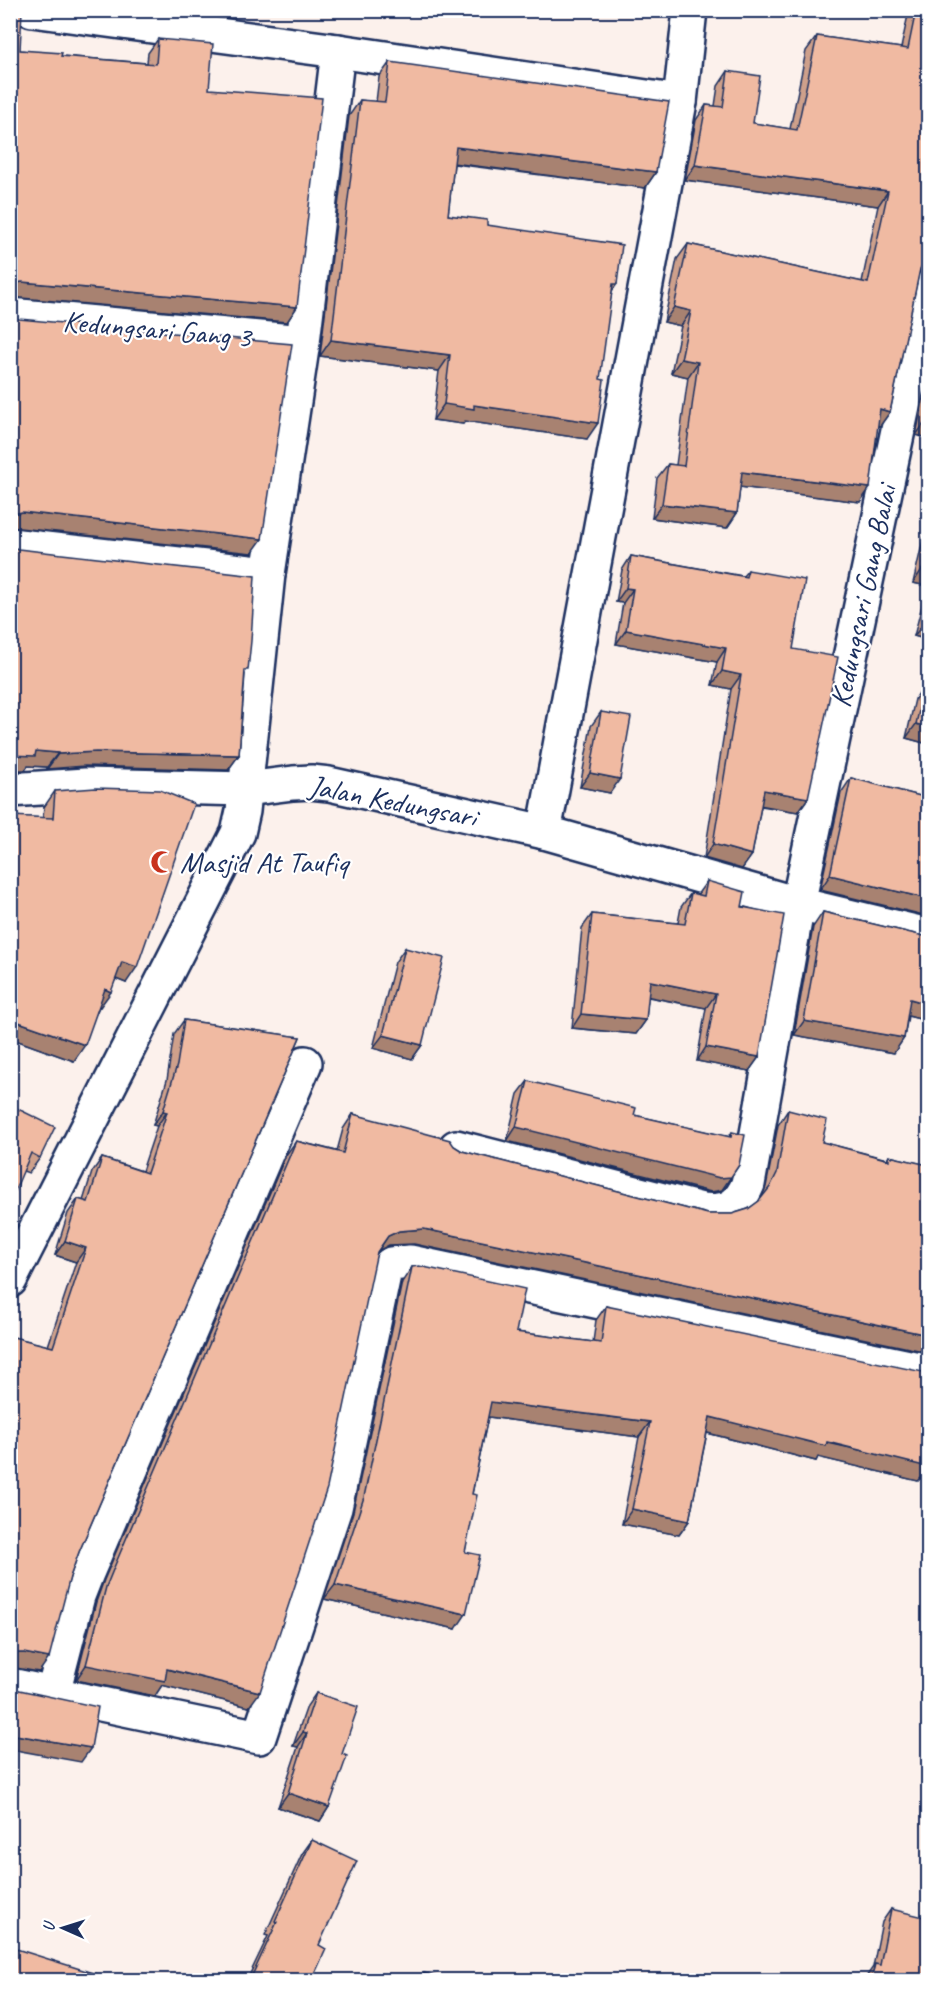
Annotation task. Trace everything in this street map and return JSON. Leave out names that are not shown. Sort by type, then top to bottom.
[{"type":"street","points":[[32,10],[338,51],[680,102]]},
{"type":"street","points":[[544,832],[680,102],[690,10]]},
{"type":"street","points":[[14,1265],[238,833],[246,789],[268,574],[303,342],[338,51]]},
{"type":"street","name":"Kedungsari Gang Balai","points":[[456,1147],[702,1210],[723,1210],[742,1199],[748,1184],[798,904],[928,288]]},
{"type":"street","name":"Kedungsari Gang 3","points":[[10,315],[303,342]]},
{"type":"street","points":[[10,545],[268,574]]},
{"type":"street","name":"Jalan Kedungsari","points":[[10,790],[85,785],[246,789],[293,783],[329,784],[544,832],[798,904],[928,935]]},
{"type":"street","points":[[53,1693],[78,1596],[87,1573],[305,1063]]},
{"type":"street","points":[[10,1685],[259,1737],[335,1508],[385,1269],[391,1264],[410,1262],[928,1371]]},
{"type":"building","points":[[10,10],[22,10],[20,50],[156,64],[158,39],[213,44],[209,89],[322,98],[297,307],[22,282],[10,285]]},
{"type":"building","points":[[916,10],[928,10],[928,258],[920,269],[890,412],[880,409],[870,488],[742,472],[737,513],[662,504],[668,464],[684,466],[698,362],[681,359],[691,311],[674,307],[688,244],[868,283],[888,191],[695,165],[706,105],[723,107],[728,71],[760,76],[753,123],[797,130],[817,36],[908,49]]},
{"type":"building","points":[[390,62],[669,102],[656,172],[456,147],[448,215],[487,220],[487,225],[622,245],[617,284],[613,284],[600,379],[604,380],[598,423],[474,405],[474,409],[444,404],[450,355],[331,340],[360,100],[385,102]]},
{"type":"building","points":[[10,316],[19,319],[292,344],[262,539],[22,512],[10,515]]},
{"type":"building","points":[[928,544],[928,570],[923,568]]},
{"type":"building","points":[[10,546],[18,549],[255,576],[251,641],[248,670],[245,670],[239,755],[96,752],[58,754],[36,751],[35,756],[10,755]]},
{"type":"building","points":[[631,556],[746,577],[748,570],[805,580],[793,649],[838,657],[808,798],[764,790],[752,855],[713,844],[741,675],[722,671],[726,648],[626,630],[633,589],[626,588]]},
{"type":"building","points":[[928,606],[928,623],[925,622]]},
{"type":"building","points":[[925,684],[928,685],[928,727],[916,724]]},
{"type":"building","points":[[601,712],[631,717],[620,779],[590,773]]},
{"type":"building","points":[[851,778],[928,798],[928,899],[830,875]]},
{"type":"building","points":[[96,788],[160,790],[194,804],[137,967],[122,962],[111,992],[105,989],[85,1045],[10,1019],[10,980],[16,965],[10,964],[10,816],[53,818],[55,791]]},
{"type":"building","points":[[707,881],[745,892],[742,907],[784,915],[759,1057],[706,1047],[716,994],[650,981],[646,1020],[581,1014],[592,914],[685,924],[691,893],[704,896]]},
{"type":"building","points":[[823,912],[928,937],[928,1004],[910,999],[904,1038],[804,1021]]},
{"type":"building","points":[[405,948],[444,958],[422,1045],[383,1035]]},
{"type":"building","points":[[184,1020],[300,1037],[79,1552],[70,1577],[49,1658],[24,1653],[15,1653],[10,1656],[10,1346],[13,1337],[53,1347],[86,1248],[65,1241],[78,1199],[88,1202],[102,1158],[147,1173],[167,1112],[163,1111],[177,1065]]},
{"type":"building","points":[[528,1081],[636,1108],[634,1115],[731,1137],[732,1132],[745,1135],[739,1165],[731,1177],[720,1178],[516,1127]]},
{"type":"building","points":[[10,1105],[55,1127],[40,1158],[31,1153],[10,1202]]},
{"type":"building","points":[[788,1110],[827,1120],[822,1142],[889,1160],[889,1156],[928,1165],[928,1335],[424,1229],[399,1231],[388,1236],[377,1252],[327,1488],[260,1692],[167,1669],[165,1681],[86,1665],[106,1587],[296,1141],[343,1153],[353,1114],[450,1140],[462,1151],[708,1214],[732,1214],[748,1209],[759,1201],[770,1187],[777,1173]]},
{"type":"building","points":[[419,1266],[525,1289],[516,1332],[601,1343],[606,1306],[928,1373],[928,1467],[827,1442],[826,1446],[710,1417],[689,1521],[632,1509],[650,1422],[491,1402],[472,1494],[477,1495],[465,1552],[480,1555],[466,1614],[335,1585],[364,1497],[412,1267]]},
{"type":"building","points":[[10,1686],[98,1707],[91,1748],[10,1734]]},
{"type":"building","points":[[316,1693],[358,1707],[342,1754],[347,1756],[329,1807],[288,1793],[307,1733],[303,1732]]},
{"type":"building","points":[[312,1840],[357,1861],[319,1945],[326,1949],[312,1980],[250,1980],[277,1922],[275,1921]]},
{"type":"building","points":[[891,1909],[928,1918],[928,1980],[871,1980],[875,1964],[880,1965]]},
{"type":"building","points":[[10,1947],[115,1980],[10,1980]]},
{"type":"building","points":[[424,1973],[448,1980],[421,1980]]},
{"type":"place","name":"Masjid At Taufiq","points":[[162,862]]}]
